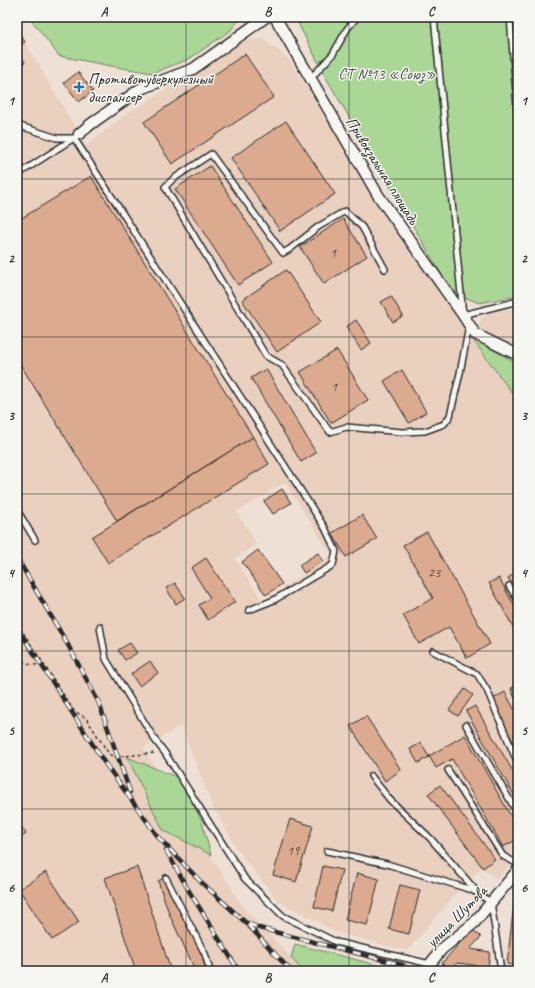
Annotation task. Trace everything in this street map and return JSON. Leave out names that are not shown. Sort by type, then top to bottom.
[{"type":"street","points":[[76,136],[140,89],[193,69],[266,17]]},
{"type":"street","name":"Привокзальная площадь","points":[[275,17],[378,196],[463,315],[474,334],[518,355]]},
{"type":"street","name":"улица Шутова","points":[[429,968],[442,949],[474,923],[518,870]]},
{"type":"lane","points":[[310,79],[333,54],[357,17]]},
{"type":"lane","points":[[434,17],[463,315],[518,301]]},
{"type":"lane","points":[[510,17],[518,119]]},
{"type":"lane","points":[[17,125],[57,138],[76,136]]},
{"type":"lane","points":[[17,175],[76,136]]},
{"type":"lane","points":[[76,136],[325,528],[336,551],[333,565],[274,600],[249,610]]},
{"type":"lane","points":[[385,269],[362,227],[345,212],[318,227],[290,250],[283,253],[226,172],[211,154],[165,186],[266,356],[282,365],[330,432],[346,428],[425,432],[444,424],[450,416],[469,325]]},
{"type":"lane","points":[[17,510],[35,540]]},
{"type":"lane","points":[[509,586],[518,600]]},
{"type":"lane","points":[[100,627],[106,659],[156,740],[246,879],[283,916],[336,942],[429,968]]},
{"type":"lane","points":[[433,651],[476,674],[487,690],[518,764]]},
{"type":"lane","points":[[515,690],[518,696]]},
{"type":"lane","points":[[466,725],[518,814]]},
{"type":"lane","points":[[448,770],[503,856],[518,864]]},
{"type":"lane","points":[[371,776],[390,800],[430,838],[480,896]]},
{"type":"lane","points":[[327,851],[387,864],[472,890],[491,902],[501,971]]},
{"type":"lane","points":[[166,878],[205,954],[210,971]]},
{"type":"path","points":[[17,623],[74,711],[86,718],[109,754],[114,757],[150,752],[165,753]]},
{"type":"path","points":[[17,659],[27,664],[45,666]]},
{"type":"shaded area","points":[[17,29],[86,146],[128,113],[244,41],[263,38],[291,62],[368,186],[471,337],[518,401],[518,855],[497,879],[482,868],[464,884],[407,951],[338,933],[278,901],[237,849],[212,805],[181,726],[143,748],[243,907],[303,971],[17,971]],"holes":[[[285,482],[332,556],[262,601],[235,558],[257,544],[237,512]]]},
{"type":"shaded area","points":[[518,306],[518,351],[508,347],[479,326],[483,316]]},
{"type":"green space","points":[[29,17],[241,17],[231,30],[189,59],[153,73],[59,56]]},
{"type":"green space","name":"СТ №13 «Союз»","points":[[295,17],[518,17],[518,296],[479,303],[464,297],[456,299],[325,76]]},
{"type":"green space","points":[[471,337],[518,364],[518,401]]},
{"type":"green space","points":[[127,757],[179,778],[201,819],[211,855],[163,830]]},
{"type":"green space","points":[[295,944],[396,971],[303,971],[291,958]]},
{"type":"building","points":[[17,29],[25,42],[17,47]]},
{"type":"building","points":[[17,50],[25,62],[17,67]]},
{"type":"building","points":[[245,54],[274,97],[172,164],[144,122]]},
{"type":"building","name":"Противотуберкулезный диспансер","points":[[78,72],[93,91],[79,102],[64,83]]},
{"type":"building","points":[[286,121],[335,194],[280,231],[231,158]]},
{"type":"building","points":[[210,166],[273,262],[238,285],[175,189]]},
{"type":"building","points":[[91,176],[253,437],[117,521],[17,359],[17,221]]},
{"type":"building","points":[[343,219],[367,256],[324,284],[300,247]]},
{"type":"building","points":[[286,270],[321,322],[277,352],[242,300]]},
{"type":"building","points":[[391,296],[403,316],[393,322],[381,302]]},
{"type":"building","points":[[356,320],[371,343],[361,350],[346,327]]},
{"type":"building","points":[[337,350],[368,400],[331,423],[300,372]]},
{"type":"building","points":[[266,369],[316,453],[301,462],[251,378]]},
{"type":"building","points":[[402,370],[426,412],[409,423],[384,381]]},
{"type":"building","points":[[253,437],[269,464],[108,563],[92,537]]},
{"type":"building","points":[[282,489],[291,503],[273,514],[264,501]]},
{"type":"building","points":[[362,515],[377,539],[346,557],[332,533]]},
{"type":"building","points":[[427,532],[490,644],[467,658],[449,627],[419,644],[403,615],[433,598],[403,545]]},
{"type":"building","points":[[258,550],[282,584],[266,595],[242,562]]},
{"type":"building","points":[[318,553],[323,561],[304,573],[299,565]]},
{"type":"building","points":[[206,558],[235,602],[208,620],[199,605],[210,598],[191,568]]},
{"type":"building","points":[[518,571],[518,593],[508,578]]},
{"type":"building","points":[[499,578],[518,612],[518,636],[489,583]]},
{"type":"building","points":[[175,583],[185,598],[176,604],[166,588]]},
{"type":"building","points":[[130,643],[137,653],[125,660],[118,650]]},
{"type":"building","points":[[150,661],[158,673],[139,686],[131,674]]},
{"type":"building","points":[[465,689],[473,695],[458,716],[449,710]]},
{"type":"building","points":[[505,692],[518,716],[518,751],[491,700]]},
{"type":"building","points":[[475,706],[518,780],[518,802],[466,711]]},
{"type":"building","points":[[366,716],[401,770],[385,781],[350,726]]},
{"type":"building","points":[[465,735],[518,829],[518,839],[503,847],[452,759],[436,768],[429,756]]},
{"type":"building","points":[[421,743],[429,757],[418,763],[410,749]]},
{"type":"building","points":[[440,785],[495,859],[483,868],[428,794]]},
{"type":"building","points":[[290,819],[313,826],[296,882],[273,875]]},
{"type":"building","points":[[17,820],[26,834],[17,840]]},
{"type":"building","points":[[323,866],[342,870],[332,911],[314,907]]},
{"type":"building","points":[[137,867],[171,971],[136,971],[105,878]]},
{"type":"building","points":[[46,872],[79,922],[52,940],[19,889]]},
{"type":"building","points":[[357,873],[379,879],[367,925],[345,920]]},
{"type":"building","points":[[164,878],[203,957],[206,971],[195,971],[170,916],[158,881]]},
{"type":"building","points":[[518,882],[518,966],[507,964],[516,886]]},
{"type":"building","points":[[400,885],[420,890],[409,934],[389,929]]},
{"type":"building","points":[[472,929],[481,937],[470,949],[490,952],[488,967],[457,963],[450,971],[442,963]]},
{"type":"railway","points":[[17,558],[68,645],[99,703],[130,792]]},
{"type":"railway","points":[[17,627],[104,762],[159,838],[201,882],[245,922],[259,928],[403,965],[411,971]]},
{"type":"railway","points":[[166,850],[189,891],[239,971]]},
{"type":"railway","points":[[248,925],[291,971]]},
{"type":"place","name":"Противотуберкулезный диспансер","points":[[79,87]]}]
